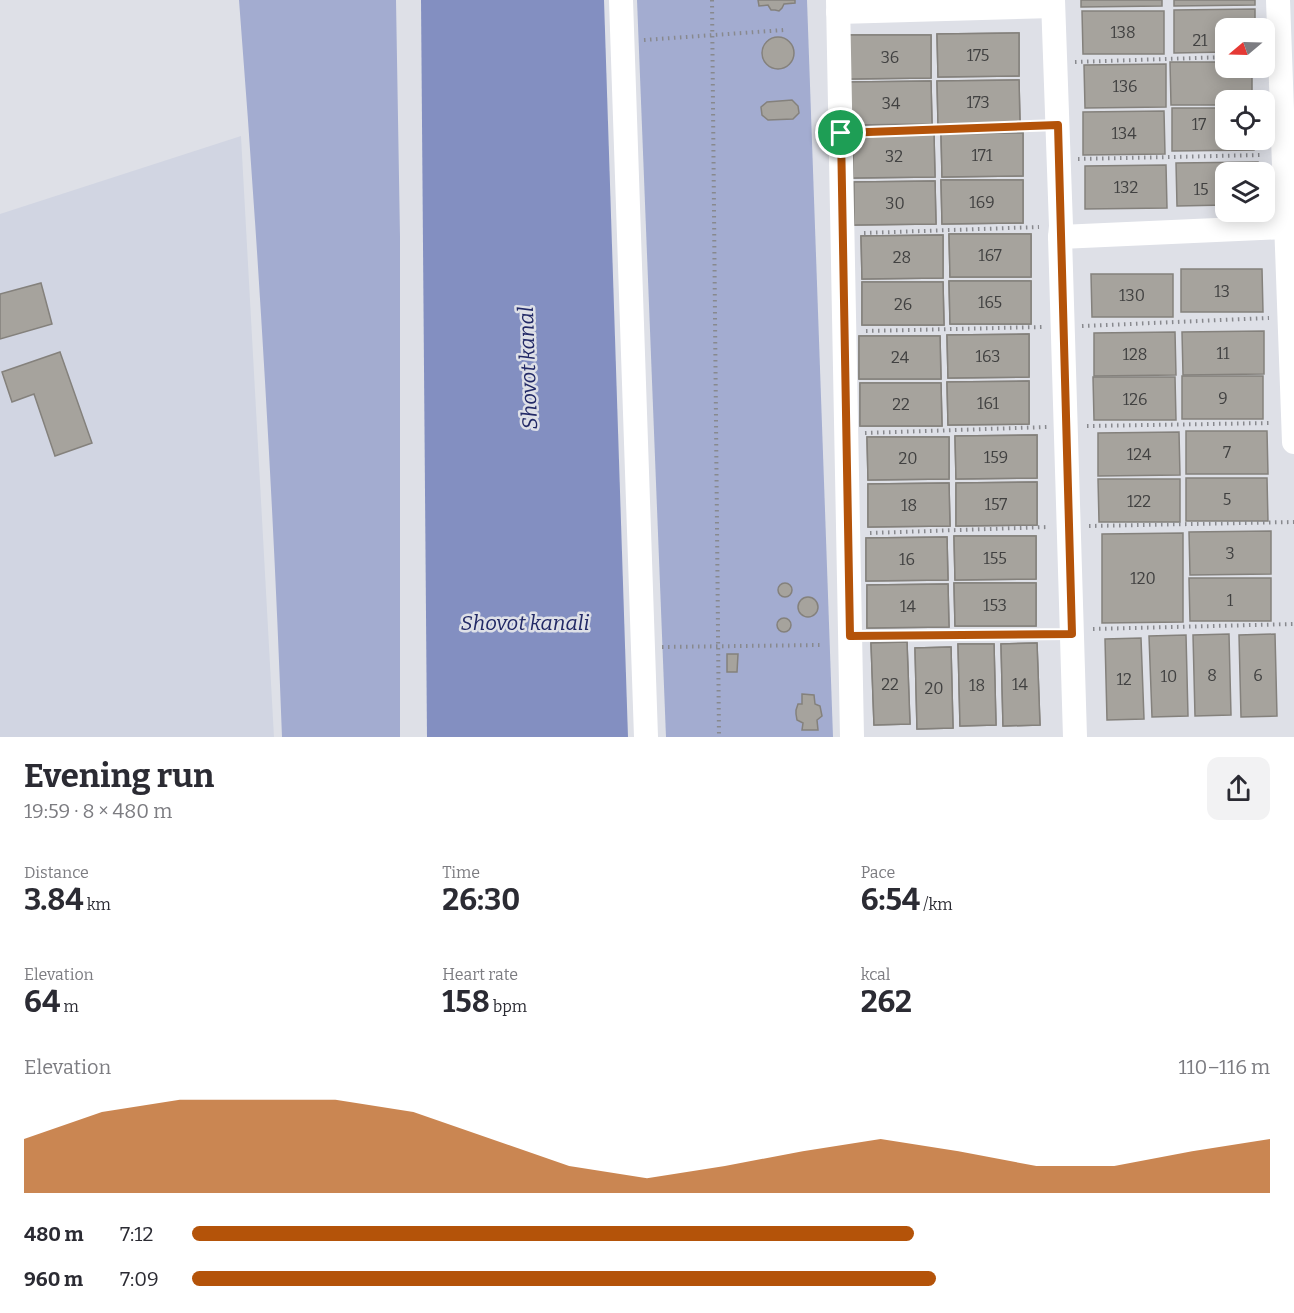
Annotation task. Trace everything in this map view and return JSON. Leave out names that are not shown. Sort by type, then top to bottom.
[{"type":"street","points":[[621,0],[646,737]]},
{"type":"street","points":[[1278,0],[1288,71],[1284,155],[1285,227],[1292,323],[1294,442]]},
{"type":"street","points":[[852,737],[838,6],[1053,3],[1075,737]]},
{"type":"street","points":[[1060,232],[1285,227]]},
{"type":"path","points":[[712,0],[719,737]]},
{"type":"path","points":[[622,42],[784,30]]},
{"type":"path","points":[[1056,63],[1215,57]]},
{"type":"path","points":[[841,133],[1058,125]]},
{"type":"path","points":[[1059,160],[1284,155]]},
{"type":"path","points":[[843,234],[1060,232]]},
{"type":"path","points":[[848,534],[1069,526],[1294,522]]},
{"type":"path","points":[[850,636],[1072,632],[1294,624]]},
{"type":"path","points":[[643,647],[820,645]]},
{"type":"shaded area","points":[[239,0],[396,0],[400,237],[400,737],[282,737],[264,368]]},
{"type":"shaded area","points":[[637,0],[807,0],[833,737],[666,737]]},
{"type":"shaded area","points":[[241,136],[274,737],[0,737],[0,214]]},
{"type":"water","name":"Shovot kanali","points":[[421,0],[604,0],[628,737],[427,737]]},
{"type":"building","points":[[758,0],[795,0],[795,3],[784,4],[779,11],[771,10],[768,5],[759,6]]},
{"type":"building","points":[[1081,0],[1162,0],[1162,6],[1081,7]]},
{"type":"building","points":[[1174,0],[1255,0],[1255,5],[1174,6]]},
{"type":"building","points":[[1255,9],[1255,18],[1215,18],[1215,52],[1174,53],[1174,10]]},
{"type":"building","points":[[1082,11],[1164,11],[1164,54],[1083,54]]},
{"type":"building","points":[[1019,33],[1019,76],[938,77],[937,34]]},
{"type":"building","points":[[1019,33],[1019,76],[938,77],[937,34]]},
{"type":"building","points":[[849,35],[931,35],[931,78],[850,79]]},
{"type":"building","points":[[849,35],[931,35],[931,78],[850,79]]},
{"type":"building","points":[[778,37],[789,42],[794,53],[789,64],[778,69],[767,64],[762,53],[767,42]]},
{"type":"building","points":[[1170,62],[1215,62],[1215,78],[1252,78],[1252,90],[1215,90],[1215,105],[1171,105]]},
{"type":"building","points":[[1166,64],[1166,107],[1085,108],[1084,65]]},
{"type":"building","points":[[1019,80],[1020,123],[938,124],[937,81]]},
{"type":"building","points":[[1019,80],[1020,123],[938,124],[937,81]]},
{"type":"building","points":[[931,81],[932,124],[850,125],[850,82]]},
{"type":"building","points":[[931,81],[932,124],[850,125],[850,82]]},
{"type":"building","points":[[792,100],[798,106],[799,113],[793,119],[768,120],[762,115],[761,107],[767,102]]},
{"type":"building","points":[[1172,108],[1215,108],[1215,150],[1254,150],[1172,151]]},
{"type":"building","points":[[1164,111],[1165,154],[1083,155],[1083,112]]},
{"type":"building","points":[[1023,133],[1023,176],[942,177],[941,134]]},
{"type":"building","points":[[1023,133],[1023,176],[942,177],[941,134]]},
{"type":"building","points":[[934,134],[935,177],[853,178],[853,135]]},
{"type":"building","points":[[934,134],[935,177],[853,178],[853,135]]},
{"type":"building","points":[[1176,163],[1215,163],[1215,205],[1177,206]]},
{"type":"building","points":[[1166,165],[1167,208],[1085,209],[1085,166]]},
{"type":"building","points":[[941,180],[1023,180],[1023,223],[942,224]]},
{"type":"building","points":[[941,180],[1023,180],[1023,223],[942,224]]},
{"type":"building","points":[[935,181],[936,224],[854,225],[854,182]]},
{"type":"building","points":[[935,181],[936,224],[854,225],[854,182]]},
{"type":"building","points":[[949,234],[1031,234],[1031,277],[950,277]]},
{"type":"building","points":[[949,234],[1031,234],[1031,277],[950,277]]},
{"type":"building","points":[[943,235],[943,278],[862,279],[861,236]]},
{"type":"building","points":[[943,235],[943,278],[862,279],[861,236]]},
{"type":"building","points":[[1181,269],[1262,269],[1263,312],[1181,312]]},
{"type":"building","points":[[1091,274],[1173,274],[1173,317],[1092,317]]},
{"type":"building","points":[[949,281],[1031,281],[1031,324],[950,324]]},
{"type":"building","points":[[949,281],[1031,281],[1031,324],[950,324]]},
{"type":"building","points":[[862,282],[943,282],[944,325],[862,325]]},
{"type":"building","points":[[862,282],[943,282],[944,325],[862,325]]},
{"type":"building","points":[[41,283],[52,324],[0,339],[0,294]]},
{"type":"building","points":[[1264,331],[1264,374],[1183,375],[1182,332]]},
{"type":"building","points":[[1175,332],[1176,375],[1094,376],[1094,333]]},
{"type":"building","points":[[1029,334],[1029,377],[948,378],[947,335]]},
{"type":"building","points":[[1029,334],[1029,377],[948,378],[947,335]]},
{"type":"building","points":[[859,336],[940,336],[941,379],[859,379]]},
{"type":"building","points":[[859,336],[940,336],[941,379],[859,379]]},
{"type":"building","points":[[60,352],[92,443],[55,456],[34,394],[12,402],[2,372]]},
{"type":"building","points":[[1182,376],[1263,376],[1263,419],[1182,419]]},
{"type":"building","points":[[1093,377],[1175,377],[1176,420],[1094,420]]},
{"type":"building","points":[[1029,381],[1029,424],[948,425],[947,382]]},
{"type":"building","points":[[1029,381],[1029,424],[948,425],[947,382]]},
{"type":"building","points":[[860,383],[941,383],[942,426],[860,426]]},
{"type":"building","points":[[860,383],[941,383],[942,426],[860,426]]},
{"type":"building","points":[[1186,431],[1267,431],[1268,474],[1186,474]]},
{"type":"building","points":[[1179,432],[1180,475],[1098,476],[1098,433]]},
{"type":"building","points":[[1037,435],[1037,478],[956,479],[955,436]]},
{"type":"building","points":[[1037,435],[1037,478],[956,479],[955,436]]},
{"type":"building","points":[[867,437],[949,437],[949,479],[868,480]]},
{"type":"building","points":[[867,437],[949,437],[949,479],[868,480]]},
{"type":"building","points":[[1186,478],[1267,478],[1268,521],[1186,521]]},
{"type":"building","points":[[1098,479],[1180,479],[1180,522],[1099,522]]},
{"type":"building","points":[[1037,482],[1037,525],[956,526],[956,483]]},
{"type":"building","points":[[1037,482],[1037,525],[956,526],[956,483]]},
{"type":"building","points":[[949,483],[950,526],[868,527],[868,484]]},
{"type":"building","points":[[949,483],[950,526],[868,527],[868,484]]},
{"type":"building","points":[[1271,531],[1271,574],[1190,575],[1189,532]]},
{"type":"building","points":[[1183,533],[1183,622],[1102,623],[1102,534]]},
{"type":"building","points":[[954,536],[1036,536],[1036,579],[955,580]]},
{"type":"building","points":[[954,536],[1036,536],[1036,579],[955,580]]},
{"type":"building","points":[[947,537],[948,580],[866,581],[866,538]]},
{"type":"building","points":[[947,537],[948,580],[866,581],[866,538]]},
{"type":"building","points":[[1189,578],[1271,578],[1271,621],[1190,621]]},
{"type":"building","points":[[785,583],[790,585],[792,590],[790,595],[785,597],[780,595],[778,590],[780,585]]},
{"type":"building","points":[[954,583],[1036,583],[1036,626],[955,626]]},
{"type":"building","points":[[954,583],[1036,583],[1036,626],[955,626]]},
{"type":"building","points":[[948,584],[949,627],[867,628],[867,585]]},
{"type":"building","points":[[948,584],[949,627],[867,628],[867,585]]},
{"type":"building","points":[[808,597],[815,600],[818,607],[815,614],[808,617],[801,614],[798,607],[801,600]]},
{"type":"building","points":[[784,618],[789,620],[791,625],[789,630],[784,632],[779,630],[777,625],[779,620]]},
{"type":"building","points":[[1229,634],[1231,715],[1195,716],[1193,635]]},
{"type":"building","points":[[1275,634],[1277,716],[1241,717],[1239,635]]},
{"type":"building","points":[[1186,635],[1188,716],[1152,717],[1149,636]]},
{"type":"building","points":[[1141,638],[1144,719],[1107,720],[1105,639]]},
{"type":"building","points":[[907,642],[910,724],[874,725],[871,643]]},
{"type":"building","points":[[907,642],[910,724],[874,725],[871,643]]},
{"type":"building","points":[[1037,643],[1040,725],[1003,726],[1001,644]]},
{"type":"building","points":[[1037,643],[1040,725],[1003,726],[1001,644]]},
{"type":"building","points":[[958,644],[994,644],[996,725],[960,726]]},
{"type":"building","points":[[958,644],[994,644],[996,725],[960,726]]},
{"type":"building","points":[[951,647],[953,728],[917,729],[915,648]]},
{"type":"building","points":[[951,647],[953,728],[917,729],[915,648]]},
{"type":"building","points":[[727,654],[738,654],[737,672],[727,672]]},
{"type":"building","points":[[802,694],[814,695],[815,704],[820,706],[822,716],[817,720],[818,730],[802,730],[803,723],[797,720],[796,710],[798,704],[802,704]]},
{"type":"route","points":[[1058,125],[1072,634],[850,636],[841,133],[1058,125]]},
{"type":"water label","name":"Shovot kanal","points":[[528,368]]}]
